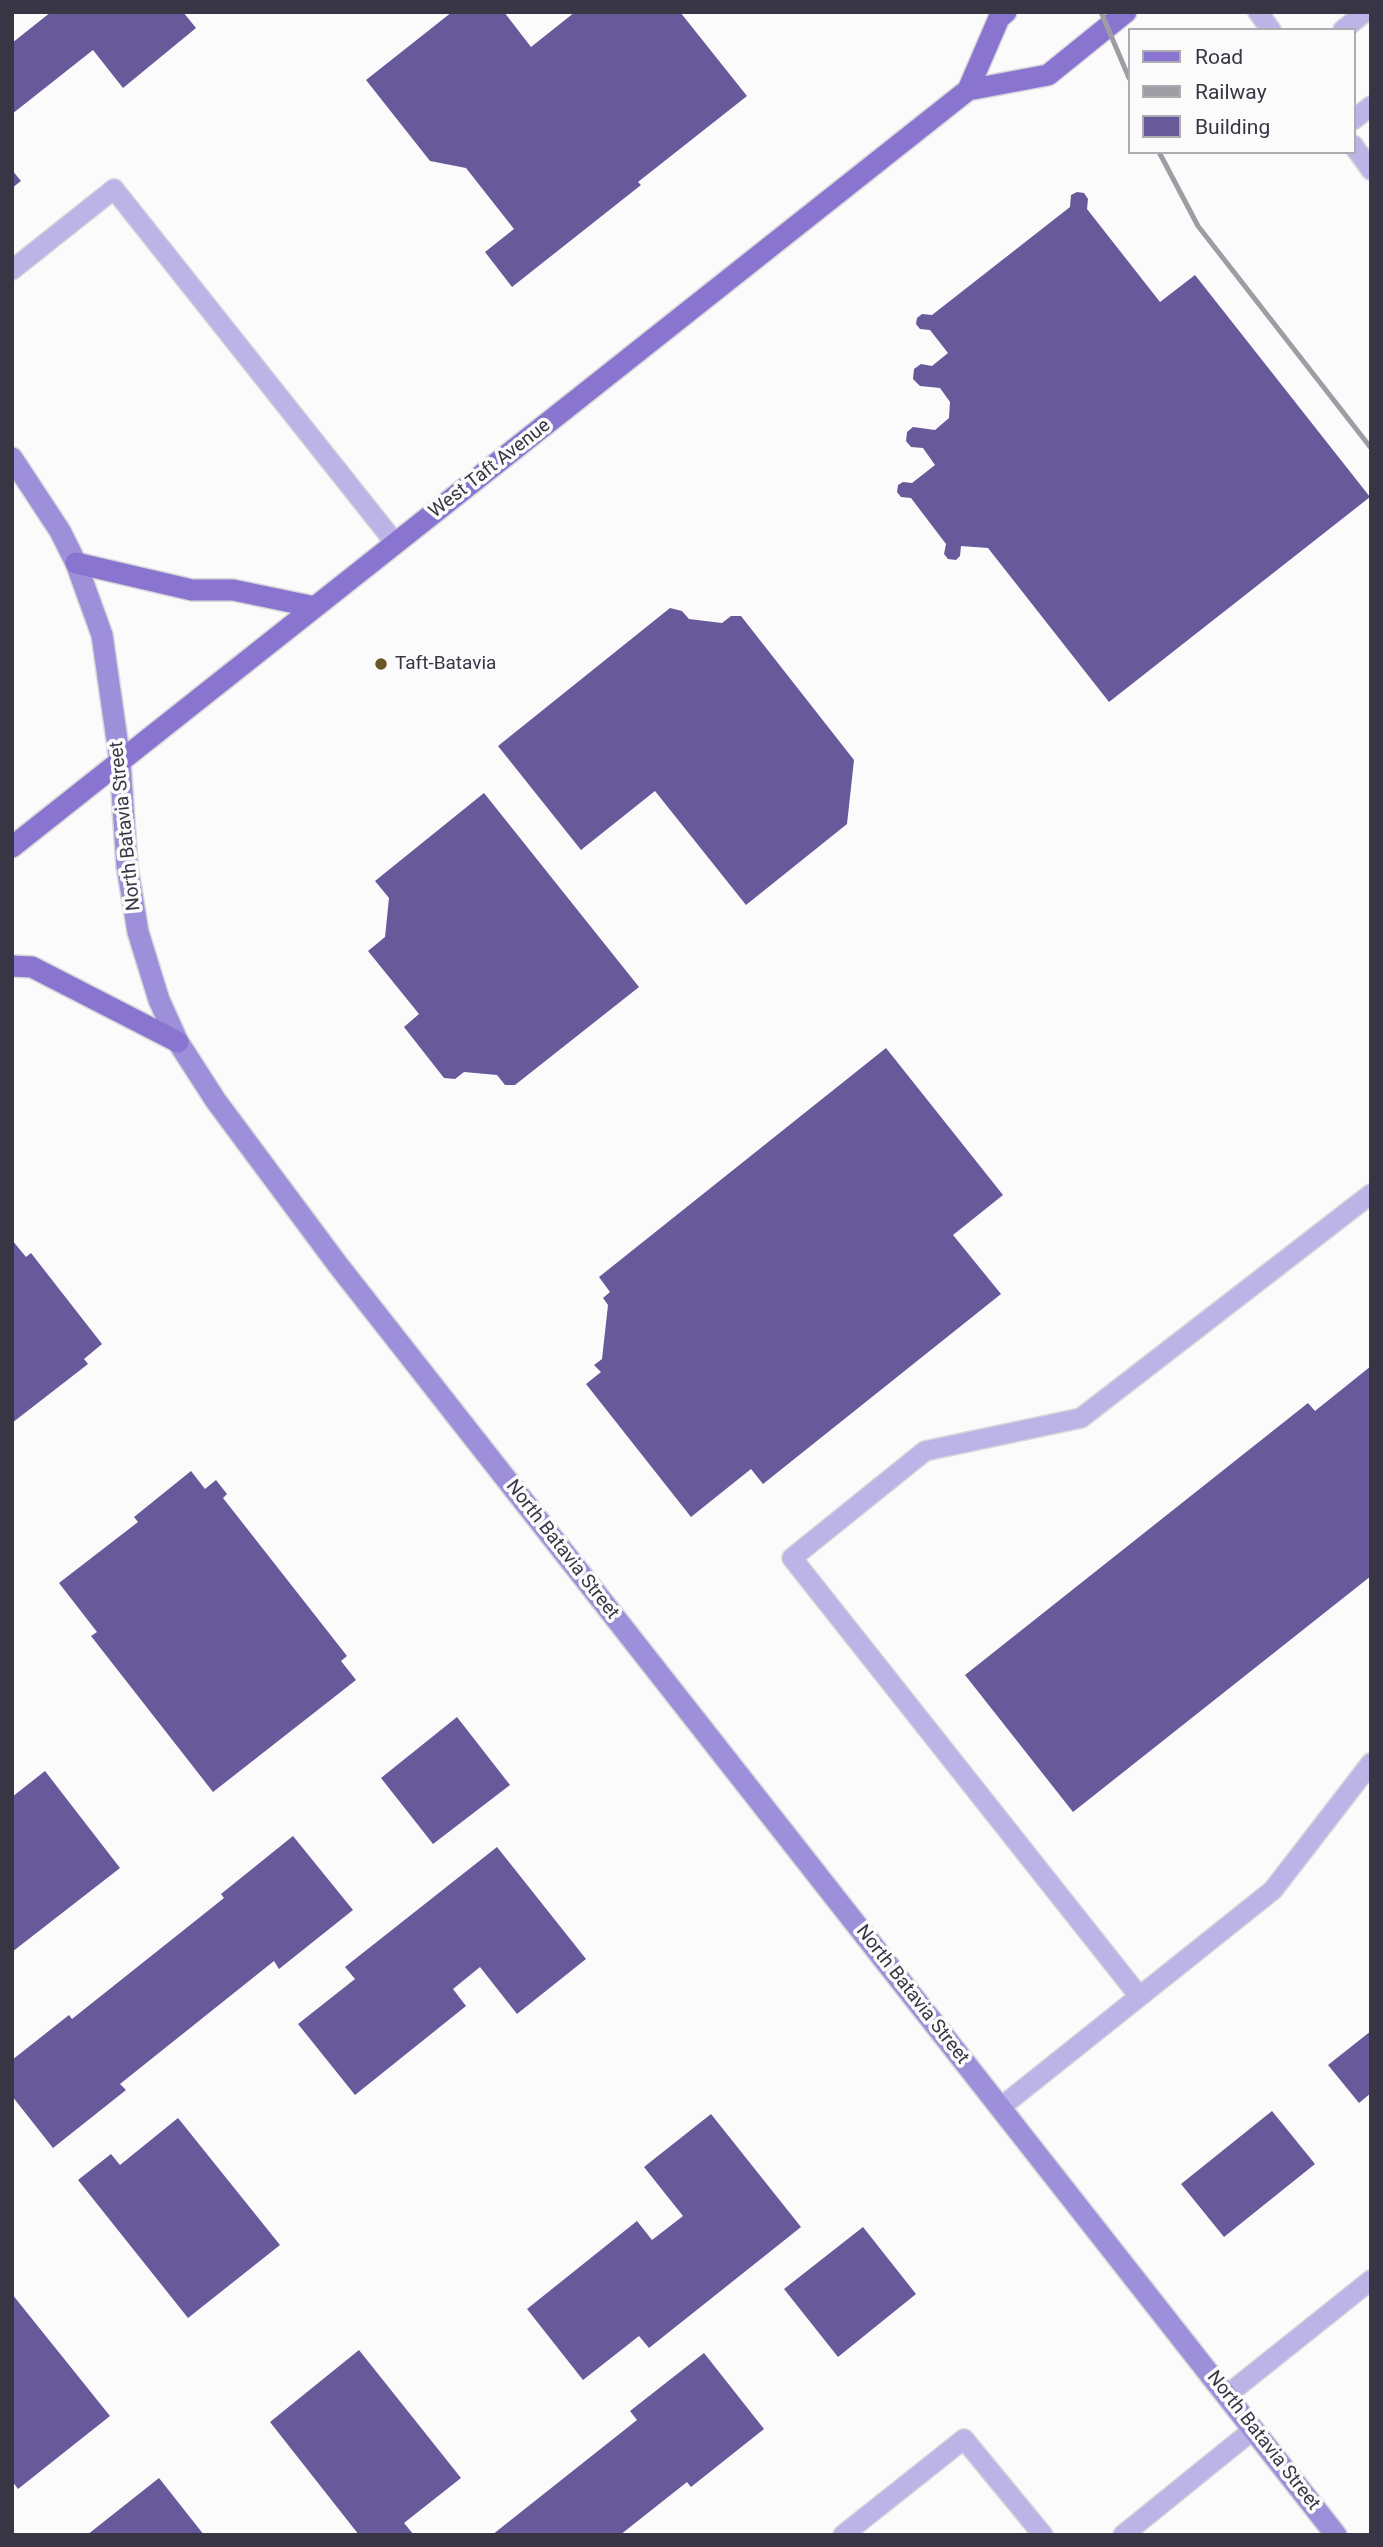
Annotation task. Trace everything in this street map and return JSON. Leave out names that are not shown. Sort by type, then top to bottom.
[{"type":"main road","name":"West Taft Avenue","points":[[968,90],[999,18],[1006,12]]},
{"type":"main road","name":"West Taft Avenue","points":[[12,847],[968,90],[1048,75],[1126,12]]},
{"type":"main road","points":[[76,563],[192,590],[233,590],[315,607]]},
{"type":"main road","points":[[12,966],[32,967],[178,1042]]},
{"type":"street","name":"North Batavia Street","points":[[12,458],[41,499],[76,563],[102,635],[120,761],[127,866],[138,932],[159,1000],[178,1042],[216,1101],[338,1265],[1336,2535]]},
{"type":"lane","points":[[1258,12],[1270,28]]},
{"type":"lane","points":[[1345,28],[1365,12]]},
{"type":"lane","points":[[1355,118],[1371,106]]},
{"type":"lane","points":[[1355,148],[1371,170]]},
{"type":"lane","points":[[12,270],[114,189],[396,544]]},
{"type":"lane","points":[[1139,1996],[792,1558],[925,1451],[1081,1418],[1371,1194]]},
{"type":"lane","points":[[1001,2107],[1273,1890],[1371,1762]]},
{"type":"lane","points":[[1227,2395],[1371,2280]]},
{"type":"lane","points":[[1123,2535],[1254,2429]]},
{"type":"lane","points":[[843,2535],[964,2439],[1043,2535]]},
{"type":"building","points":[[51,12],[183,12],[196,28],[123,88],[93,50],[12,114],[12,43]]},
{"type":"building","points":[[452,12],[504,12],[531,47],[575,12],[680,12],[747,96],[638,182],[641,185],[512,287],[485,252],[514,229],[466,168],[430,161],[366,80]]},
{"type":"building","points":[[12,170],[21,181],[12,188]]},
{"type":"building","points":[[1084,193],[1088,199],[1087,209],[1160,302],[1195,275],[1370,497],[1109,702],[988,548],[961,546],[960,556],[956,560],[948,559],[944,554],[946,544],[911,498],[901,497],[897,492],[898,485],[903,482],[912,483],[935,465],[923,448],[911,447],[906,441],[907,432],[913,427],[935,430],[949,418],[950,402],[940,388],[920,386],[913,379],[914,369],[921,364],[932,366],[948,353],[930,330],[920,329],[916,324],[917,318],[922,314],[932,315],[1070,207],[1071,195]]},
{"type":"building","points":[[670,608],[682,611],[689,619],[722,623],[731,616],[741,616],[854,760],[847,824],[746,905],[655,791],[581,850],[498,746]]},
{"type":"building","points":[[484,793],[639,987],[515,1085],[505,1085],[497,1075],[464,1072],[455,1079],[444,1078],[404,1027],[419,1014],[368,951],[385,937],[389,898],[375,881]]},
{"type":"building","points":[[886,1048],[1003,1195],[953,1235],[1001,1294],[763,1484],[751,1469],[691,1517],[586,1384],[601,1372],[594,1365],[602,1359],[608,1305],[603,1298],[610,1292],[599,1277]]},
{"type":"building","points":[[12,1240],[26,1257],[31,1253],[102,1344],[84,1359],[88,1364],[12,1423]]},
{"type":"building","points":[[1371,1366],[1371,1576],[1073,1812],[965,1675],[1308,1403],[1315,1411]]},
{"type":"building","points":[[191,1471],[205,1489],[216,1480],[227,1494],[223,1498],[347,1656],[341,1661],[356,1680],[213,1792],[91,1636],[97,1632],[59,1583],[138,1522],[134,1517]]},
{"type":"building","points":[[457,1717],[510,1785],[433,1844],[381,1778]]},
{"type":"building","points":[[45,1771],[120,1868],[12,1952],[12,1797]]},
{"type":"building","points":[[293,1836],[353,1910],[279,1969],[274,1961],[120,2084],[126,2090],[53,2148],[12,2096],[12,2060],[69,2015],[72,2019],[224,1898],[221,1894]]},
{"type":"building","points":[[497,1847],[586,1959],[517,2014],[480,1967],[453,1989],[466,2006],[355,2095],[298,2024],[355,1979],[345,1967]]},
{"type":"building","points":[[1371,2031],[1371,2093],[1359,2103],[1328,2065]]},
{"type":"building","points":[[1272,2111],[1315,2164],[1224,2237],[1181,2184]]},
{"type":"building","points":[[711,2114],[801,2227],[649,2348],[639,2336],[583,2380],[527,2309],[637,2221],[652,2240],[683,2216],[644,2167]]},
{"type":"building","points":[[178,2118],[280,2245],[188,2318],[78,2180],[111,2154],[120,2165]]},
{"type":"building","points":[[863,2227],[916,2294],[838,2357],[784,2289]]},
{"type":"building","points":[[12,2294],[110,2416],[18,2489],[12,2481]]},
{"type":"building","points":[[359,2350],[461,2478],[404,2523],[414,2535],[359,2535],[270,2422]]},
{"type":"building","points":[[704,2353],[764,2429],[691,2487],[687,2482],[620,2535],[492,2535],[637,2420],[630,2411]]},
{"type":"building","points":[[159,2478],[204,2535],[87,2535]]},
{"type":"railway","points":[[1101,12],[1128,76]]},
{"type":"railway","points":[[1160,154],[1198,226],[1371,448]]},
{"type":"place","name":"Taft-Batavia","points":[[381,664]]}]
